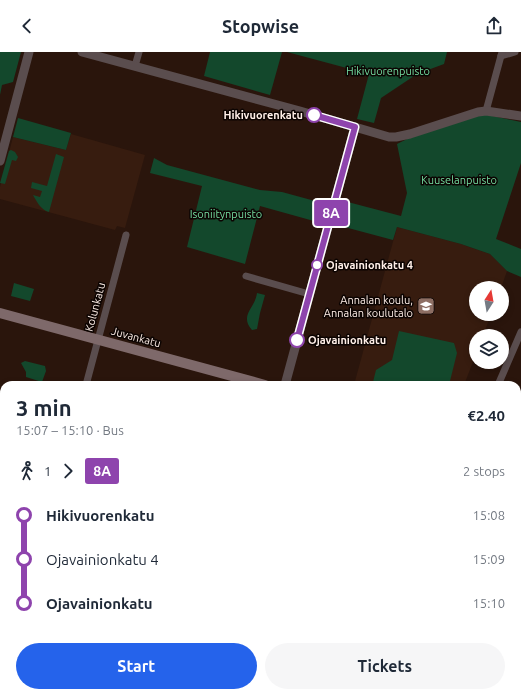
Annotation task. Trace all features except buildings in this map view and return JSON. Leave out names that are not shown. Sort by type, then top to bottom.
[{"type":"main road","name":"Juvankatu","points":[[0,313],[250,381]]},
{"type":"street","points":[[0,161],[29,52]]},
{"type":"street","points":[[82,52],[386,136],[396,137],[486,111],[521,116]]},
{"type":"street","points":[[135,66],[139,52]]},
{"type":"street","points":[[486,111],[501,54],[514,52]]},
{"type":"street","points":[[286,381],[355,127]]},
{"type":"street","name":"Kolunkatu","points":[[87,381],[126,235]]},
{"type":"street","points":[[246,276],[310,294]]},
{"type":"street","points":[[500,381],[521,332]]},
{"type":"shaded area","points":[[71,134],[145,155],[125,228],[117,226],[115,230],[0,199],[0,187],[13,137],[66,150]]},
{"type":"shaded area","name":"Annalan koulu, Annalan koulutalo","points":[[397,227],[461,244],[490,254],[507,271],[503,281],[469,281],[469,321],[488,321],[486,329],[469,329],[470,369],[466,381],[355,381]]},
{"type":"green space","points":[[0,52],[21,52],[13,82],[2,85],[0,95]]},
{"type":"green space","points":[[210,52],[282,52],[270,95],[204,76]]},
{"type":"green space","name":"Hikivuorenpuisto","points":[[287,52],[447,52],[444,64],[417,74],[381,98],[374,123],[357,119],[369,74]]},
{"type":"green space","name":"Kuuselanpuisto","points":[[481,115],[488,115],[521,122],[521,163],[496,239],[521,249],[521,277],[507,271],[490,254],[461,244],[397,227],[393,240],[337,225],[344,201],[401,216],[407,193],[397,144],[407,139]]},
{"type":"green space","points":[[18,118],[71,133],[66,150],[13,137]]},
{"type":"green space","points":[[11,150],[15,152],[18,157],[16,161],[12,160],[5,184],[0,183],[9,151]]},
{"type":"green space","points":[[56,154],[64,157],[49,212],[41,208],[33,195],[40,197],[42,191],[31,188],[32,182],[47,186]]},
{"type":"green space","name":"Isoniitynpuisto","points":[[154,158],[167,165],[260,190],[282,192],[326,204],[321,223],[260,206],[245,264],[187,247],[202,186],[150,173]]},
{"type":"green space","points":[[14,283],[34,289],[30,301],[11,296]]},
{"type":"green space","points":[[257,293],[265,295],[257,329],[252,330],[248,325],[247,316],[256,299]]},
{"type":"green space","points":[[399,331],[454,343],[457,353],[450,381],[373,381],[376,370],[392,360]]},
{"type":"green space","points":[[25,361],[45,366],[46,371],[42,381],[26,377],[26,372],[21,363]]},
{"type":"bus line","name":"8A","points":[[297,340],[355,127],[314,115]]},
{"type":"place","name":"Hikivuorenkatu","points":[[314,115]]},
{"type":"place","name":"Ojavainionkatu 4","points":[[317,265]]},
{"type":"place","name":"Annalan koulu, Annalan koulutalo","points":[[426,306]]},
{"type":"place","name":"Ojavainionkatu","points":[[297,340]]}]
